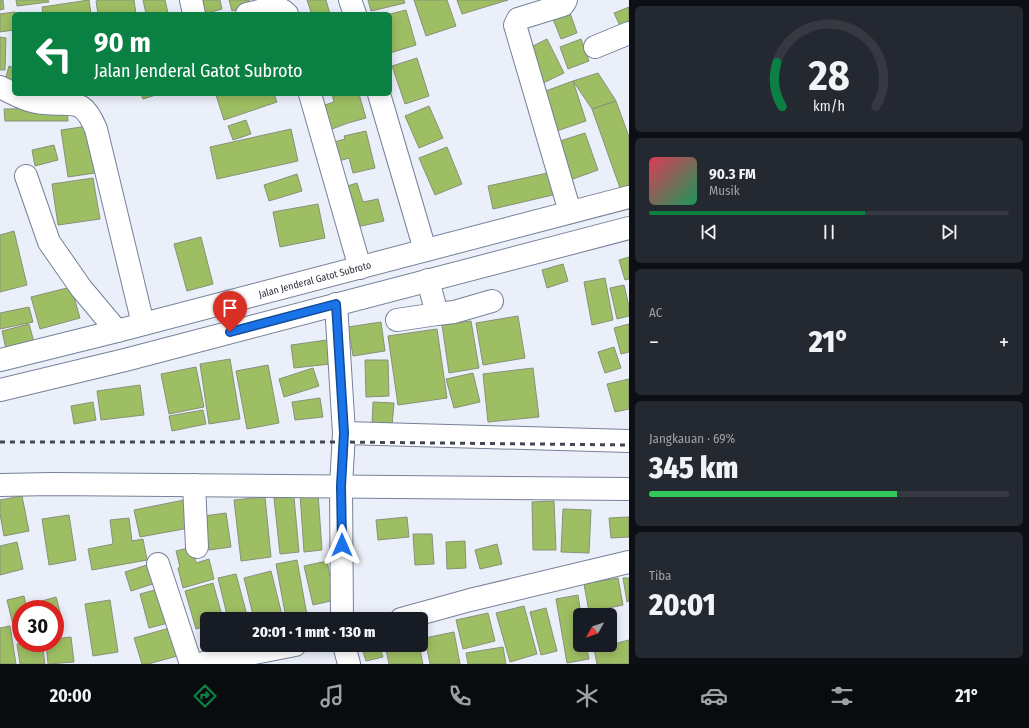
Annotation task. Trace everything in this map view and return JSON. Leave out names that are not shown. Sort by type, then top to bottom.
[{"type":"street","points":[[191,0],[194,12]]},
{"type":"street","points":[[350,0],[353,12]]},
{"type":"street","points":[[566,0],[562,5],[518,19],[515,26],[570,212]]},
{"type":"street","points":[[259,12],[276,9],[283,10],[285,12]]},
{"type":"street","points":[[595,47],[629,33]]},
{"type":"street","points":[[0,87],[12,93]]},
{"type":"street","points":[[17,96],[44,103],[77,104],[85,109],[92,119],[96,129],[143,324]]},
{"type":"street","points":[[311,96],[360,268]]},
{"type":"street","points":[[380,96],[425,250]]},
{"type":"street","points":[[26,176],[49,242],[81,288],[117,331]]},
{"type":"street","name":"Jalan Jenderal Gatot Subroto","points":[[0,360],[117,331],[629,197]]},
{"type":"street","points":[[0,390],[125,360],[629,228]]},
{"type":"street","points":[[428,280],[437,314]]},
{"type":"street","points":[[397,320],[454,312],[492,301]]},
{"type":"street","points":[[336,304],[344,433],[341,486],[342,612]]},
{"type":"street","points":[[344,433],[629,441]]},
{"type":"street","points":[[0,485],[194,485],[629,489]]},
{"type":"street","points":[[194,485],[198,547]]},
{"type":"street","points":[[428,615],[472,607],[629,562]]},
{"type":"street","points":[[158,564],[191,664]]},
{"type":"street","points":[[198,664],[259,652]]},
{"type":"street","points":[[346,652],[349,664]]},
{"type":"building","points":[[0,0],[3,0],[4,9],[0,10]]},
{"type":"building","points":[[16,0],[48,0],[49,2],[17,6]]},
{"type":"building","points":[[89,0],[91,12],[43,12],[42,7]]},
{"type":"building","points":[[134,0],[136,12],[98,12],[96,1]]},
{"type":"building","points":[[143,0],[165,0],[168,12],[146,12]]},
{"type":"building","points":[[195,0],[220,0],[222,9],[211,12],[203,12]]},
{"type":"building","points":[[229,0],[249,0],[250,5],[232,11]]},
{"type":"building","points":[[307,0],[326,0],[329,12],[311,12]]},
{"type":"building","points":[[368,0],[404,0],[405,3],[371,11]]},
{"type":"building","points":[[414,0],[447,0],[456,26],[426,36]]},
{"type":"building","points":[[457,0],[508,0],[462,14]]},
{"type":"building","points":[[629,7],[629,24],[621,28],[614,13]]},
{"type":"building","points":[[406,10],[416,45],[392,52],[392,14]]},
{"type":"building","points":[[12,12],[12,30],[0,32],[0,14]]},
{"type":"building","points":[[570,13],[577,33],[561,39],[553,19]]},
{"type":"building","points":[[0,37],[6,38],[5,70],[0,70]]},
{"type":"building","points":[[547,39],[564,73],[541,84],[525,50]]},
{"type":"building","points":[[581,39],[589,61],[568,69],[560,47]]},
{"type":"building","points":[[417,58],[429,96],[405,104],[392,66]]},
{"type":"building","points":[[9,66],[12,67],[12,86],[4,84]]},
{"type":"building","points":[[598,73],[616,101],[592,109],[573,81]]},
{"type":"building","points":[[573,81],[586,121],[554,132],[540,93]]},
{"type":"building","points":[[142,96],[153,96],[143,99]]},
{"type":"building","points":[[216,96],[275,96],[277,102],[224,120]]},
{"type":"building","points":[[332,96],[360,96],[366,118],[324,132],[316,108],[334,102]]},
{"type":"building","points":[[616,101],[629,137],[629,185],[620,188],[592,109]]},
{"type":"building","points":[[429,106],[443,138],[419,148],[405,116]]},
{"type":"building","points":[[67,108],[68,121],[5,121],[4,109]]},
{"type":"building","points":[[246,120],[251,134],[233,140],[228,126]]},
{"type":"building","points":[[88,126],[95,173],[68,177],[61,130]]},
{"type":"building","points":[[291,129],[298,161],[217,179],[210,147]]},
{"type":"building","points":[[366,131],[375,168],[353,173],[349,158],[332,163],[327,144],[345,139],[344,136]]},
{"type":"building","points":[[585,133],[598,170],[570,180],[557,142]]},
{"type":"building","points":[[54,145],[58,160],[35,166],[32,150]]},
{"type":"building","points":[[447,147],[462,184],[435,195],[419,158]]},
{"type":"building","points":[[552,172],[557,194],[493,209],[488,186]]},
{"type":"building","points":[[297,174],[302,191],[269,201],[264,185]]},
{"type":"building","points":[[93,178],[100,219],[58,225],[52,184]]},
{"type":"building","points":[[357,183],[363,202],[378,199],[384,221],[357,227],[344,187]]},
{"type":"building","points":[[318,204],[325,238],[280,247],[273,212]]},
{"type":"building","points":[[14,231],[27,285],[0,292],[0,235]]},
{"type":"building","points":[[201,237],[213,284],[187,291],[174,244]]},
{"type":"building","points":[[629,257],[629,279],[625,280],[619,260]]},
{"type":"building","points":[[563,264],[568,281],[547,288],[542,270]]},
{"type":"building","points":[[605,278],[613,320],[592,325],[584,282]]},
{"type":"building","points":[[624,285],[629,306],[629,316],[617,319],[610,288]]},
{"type":"building","points":[[71,287],[80,318],[40,329],[31,297]]},
{"type":"building","points":[[29,307],[33,322],[0,329],[0,313]]},
{"type":"building","points":[[518,316],[525,358],[483,365],[476,323]]},
{"type":"building","points":[[471,321],[479,368],[449,373],[442,325]]},
{"type":"building","points":[[381,322],[385,351],[353,356],[348,327]]},
{"type":"building","points":[[29,324],[34,342],[6,349],[2,331]]},
{"type":"building","points":[[629,324],[629,352],[621,354],[614,328]]},
{"type":"building","points":[[437,329],[447,398],[398,405],[388,336]]},
{"type":"building","points":[[327,340],[330,364],[294,368],[291,345]]},
{"type":"building","points":[[614,347],[621,368],[605,373],[598,352]]},
{"type":"building","points":[[230,359],[240,419],[209,424],[200,364]]},
{"type":"building","points":[[365,360],[388,360],[389,396],[366,397]]},
{"type":"building","points":[[268,365],[279,423],[247,429],[236,371]]},
{"type":"building","points":[[196,367],[204,407],[169,414],[161,374]]},
{"type":"building","points":[[313,368],[319,386],[284,397],[279,379]]},
{"type":"building","points":[[533,368],[539,417],[488,422],[483,374]]},
{"type":"building","points":[[473,373],[480,402],[454,408],[446,379]]},
{"type":"building","points":[[629,379],[629,409],[615,412],[607,384]]},
{"type":"building","points":[[140,385],[144,415],[101,420],[97,391]]},
{"type":"building","points":[[320,398],[323,417],[295,420],[292,402]]},
{"type":"building","points":[[93,402],[96,420],[74,424],[71,406]]},
{"type":"building","points":[[373,402],[394,403],[392,426],[372,425]]},
{"type":"building","points":[[203,410],[206,424],[172,431],[169,416]]},
{"type":"building","points":[[318,493],[322,550],[304,552],[300,494]]},
{"type":"building","points":[[22,496],[29,531],[4,536],[0,514],[0,500]]},
{"type":"building","points":[[265,497],[271,557],[241,561],[234,500]]},
{"type":"building","points":[[294,497],[299,552],[280,554],[274,498]]},
{"type":"building","points":[[184,500],[189,528],[140,537],[134,510]]},
{"type":"building","points":[[554,501],[556,550],[533,550],[532,502]]},
{"type":"building","points":[[563,509],[591,510],[589,553],[561,552]]},
{"type":"building","points":[[226,513],[231,547],[209,550],[204,516]]},
{"type":"building","points":[[69,515],[76,560],[49,565],[42,519]]},
{"type":"building","points":[[407,517],[409,537],[378,540],[376,520]]},
{"type":"building","points":[[629,517],[629,537],[611,538],[609,518]]},
{"type":"building","points":[[129,518],[132,541],[143,539],[147,560],[92,570],[88,549],[113,544],[110,520]]},
{"type":"building","points":[[413,534],[432,534],[434,564],[415,565]]},
{"type":"building","points":[[465,541],[466,568],[447,569],[446,542]]},
{"type":"building","points":[[17,542],[23,569],[0,575],[0,546]]},
{"type":"building","points":[[497,544],[502,564],[480,569],[475,550]]},
{"type":"building","points":[[192,547],[196,563],[209,559],[214,579],[183,588],[176,551]]},
{"type":"building","points":[[297,560],[306,612],[285,612],[276,564]]},
{"type":"building","points":[[327,561],[335,600],[313,605],[304,566]]},
{"type":"building","points":[[153,563],[159,582],[131,591],[125,572]]},
{"type":"building","points":[[271,571],[281,612],[252,612],[244,578]]},
{"type":"building","points":[[236,574],[246,612],[226,612],[218,578]]},
{"type":"building","points":[[618,578],[623,605],[608,608],[588,608],[584,584]]},
{"type":"building","points":[[623,578],[629,578],[629,601],[627,602]]},
{"type":"building","points":[[213,583],[221,612],[200,612],[200,628],[196,629],[185,591]]},
{"type":"building","points":[[162,588],[172,622],[149,628],[140,594]]},
{"type":"building","points":[[578,595],[580,608],[573,608],[573,652],[588,652],[589,659],[567,663],[556,599]]},
{"type":"building","points":[[24,596],[25,600],[12,600],[12,621],[7,600]]},
{"type":"building","points":[[56,597],[57,600],[45,600]]},
{"type":"building","points":[[110,600],[118,652],[93,656],[85,604]]},
{"type":"building","points":[[524,606],[537,654],[510,662],[496,613]]},
{"type":"building","points":[[546,608],[557,651],[541,655],[530,612]]},
{"type":"building","points":[[488,613],[495,641],[463,649],[456,620]]},
{"type":"building","points":[[10,626],[12,652],[14,652],[16,664],[0,664],[0,628]]},
{"type":"building","points":[[173,627],[181,655],[148,664],[142,664],[134,638]]},
{"type":"building","points":[[454,632],[460,664],[430,664],[428,652],[428,637]]},
{"type":"building","points":[[71,637],[74,662],[48,664],[47,652],[64,652],[64,638]]},
{"type":"building","points":[[629,640],[629,664],[597,664],[595,652],[617,652],[617,643]]},
{"type":"building","points":[[503,647],[506,664],[468,664],[466,653]]},
{"type":"building","points":[[18,652],[43,652],[45,664],[20,664]]},
{"type":"building","points":[[363,652],[381,652],[383,657],[366,661]]},
{"type":"building","points":[[386,652],[420,652],[423,664],[389,664]]},
{"type":"railway","points":[[0,442],[343,442],[629,445]]},
{"type":"route","points":[[230,332],[336,304],[344,433],[343,477],[341,486],[342,545]]}]
